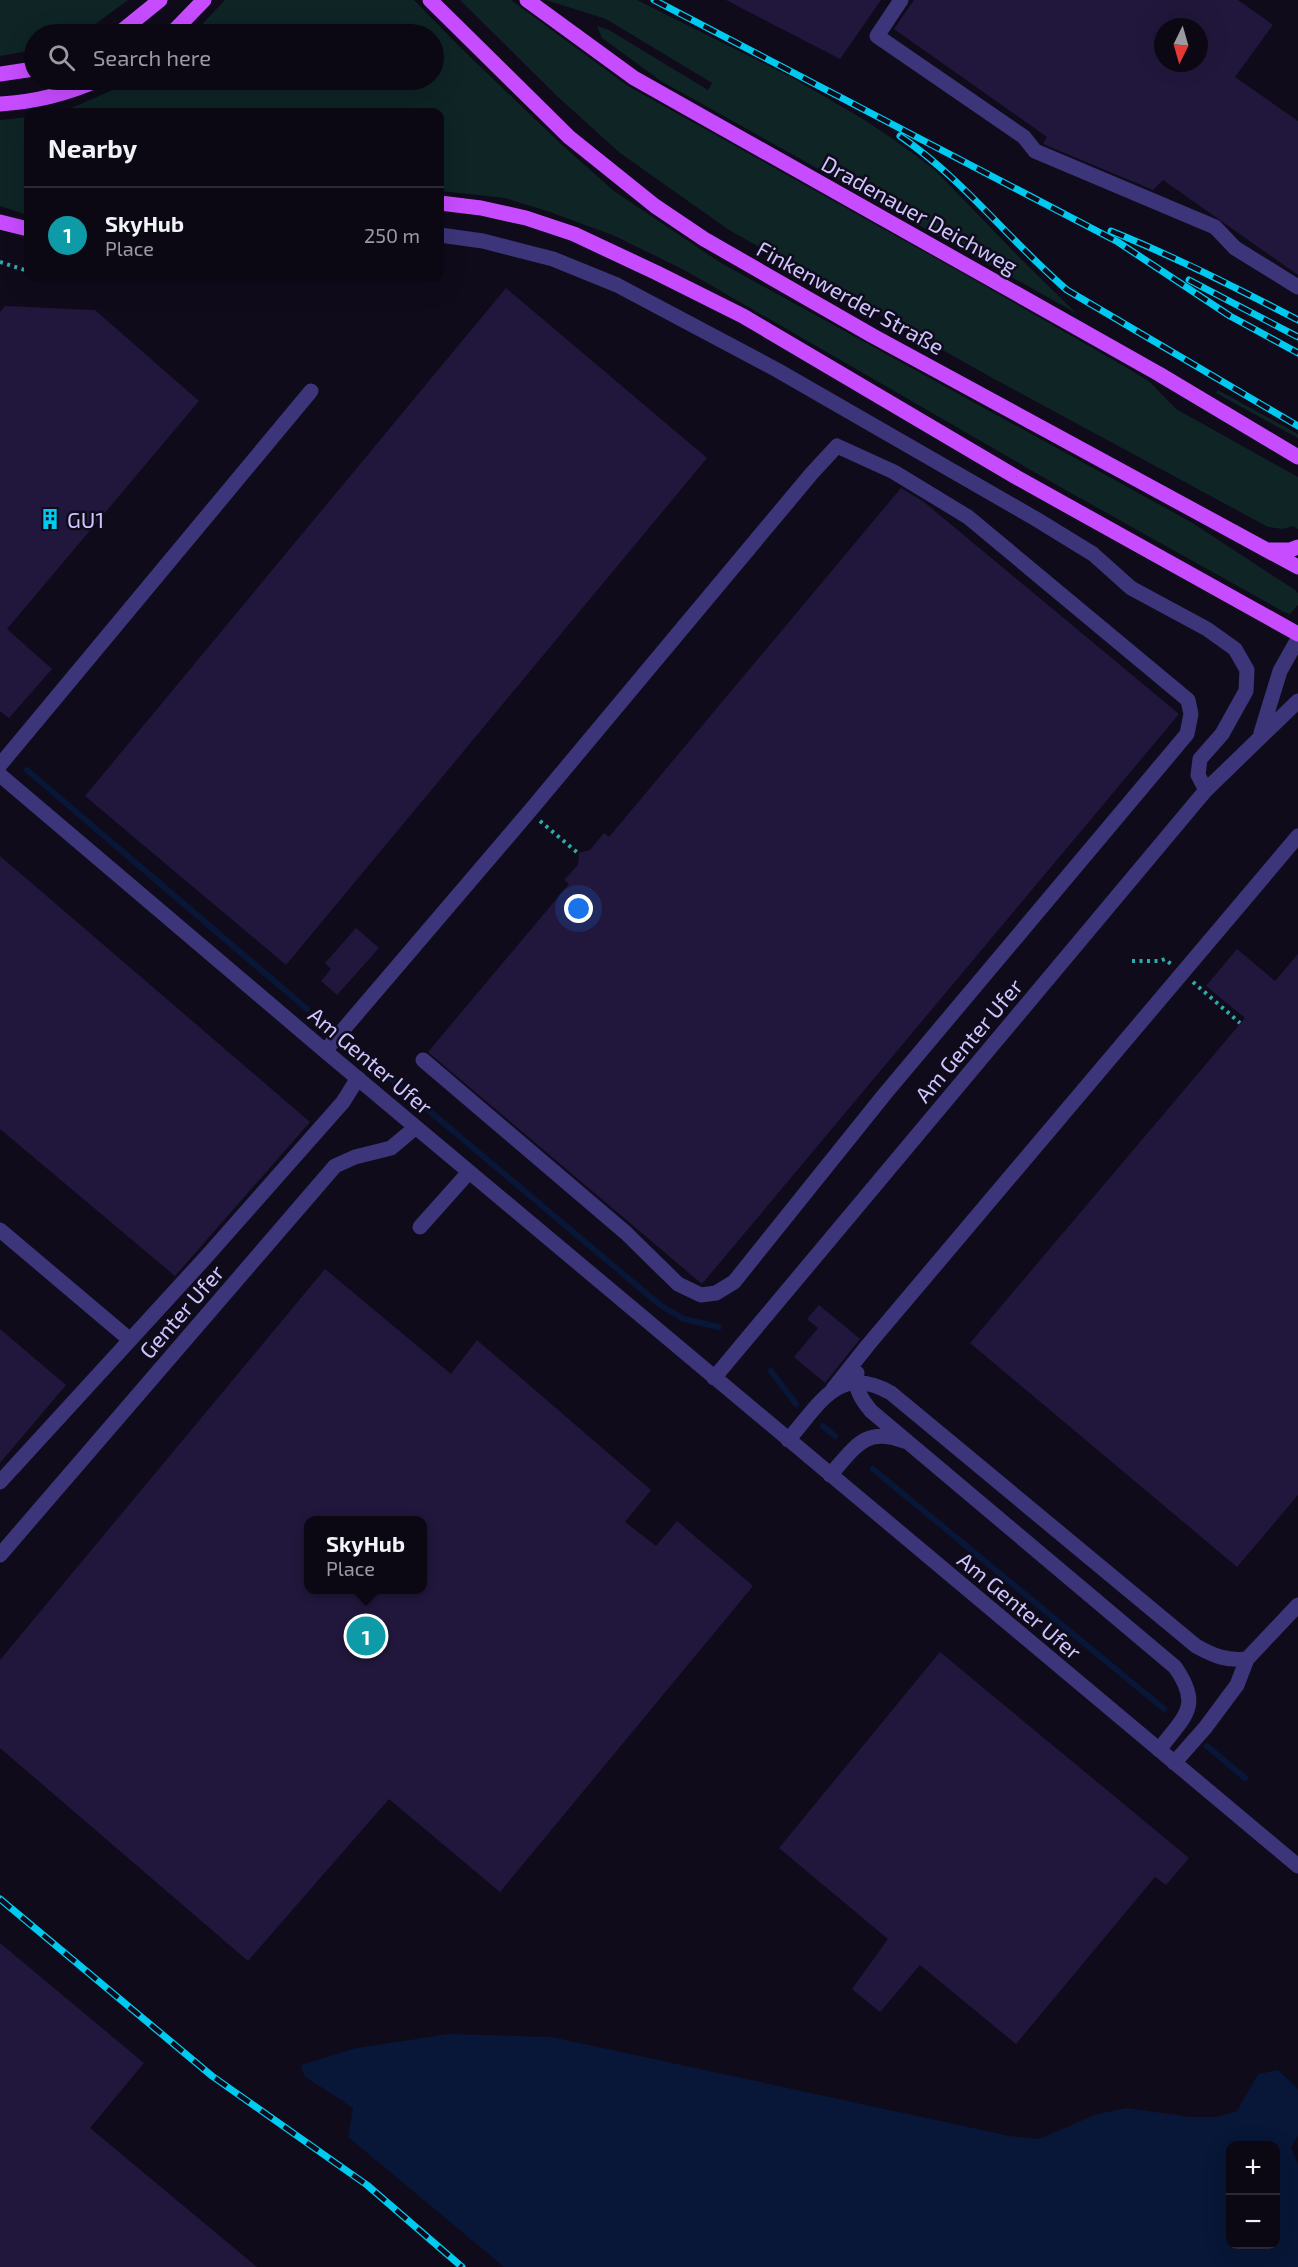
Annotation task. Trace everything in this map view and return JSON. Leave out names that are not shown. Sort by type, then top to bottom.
[{"type":"main road","points":[[130,24],[160,0]]},
{"type":"main road","points":[[181,24],[204,0]]},
{"type":"main road","name":"Finkenwerder Straße","points":[[430,0],[569,137],[655,206],[704,239],[873,336],[1298,567]]},
{"type":"main road","name":"Dradenauer Deichweg","points":[[527,0],[634,78],[1159,374],[1298,457]]},
{"type":"main road","points":[[0,74],[24,70]]},
{"type":"main road","points":[[0,104],[21,103],[75,90]]},
{"type":"main road","points":[[444,203],[481,208],[526,218],[574,234],[743,316],[1016,477],[1298,636]]},
{"type":"main road","points":[[0,222],[24,228]]},
{"type":"main road","points":[[1266,550],[1290,550],[1298,547]]},
{"type":"street","points":[[902,0],[877,36],[1024,137],[1035,152],[1215,227],[1235,248],[1298,287]]},
{"type":"street","points":[[444,236],[483,241],[552,259],[617,285],[777,370],[1036,519],[1094,554],[1131,588],[1207,629],[1235,649],[1247,670],[1246,691],[1222,734],[1200,759],[1198,775],[1206,790]]},
{"type":"street","points":[[0,765],[311,391]]},
{"type":"street","points":[[325,1051],[837,446],[894,472],[968,517],[1188,700],[1191,714],[1187,734],[884,1095],[734,1282],[716,1293],[701,1295],[678,1284],[626,1233],[423,1060]]},
{"type":"street","name":"Am Genter Ufer","points":[[1261,735],[1280,671],[1298,636]]},
{"type":"street","name":"Am Genter Ufer","points":[[714,1378],[1206,790],[1298,701]]},
{"type":"street","name":"Am Genter Ufer","points":[[0,775],[714,1378],[1298,1866]]},
{"type":"street","points":[[788,1440],[1298,836]]},
{"type":"street","points":[[0,1482],[207,1256],[343,1102],[358,1078]]},
{"type":"street","name":"Genter Ufer","points":[[0,1555],[335,1166],[391,1148],[416,1127]]},
{"type":"street","points":[[420,1227],[469,1172]]},
{"type":"street","points":[[0,1230],[129,1339]]},
{"type":"street","points":[[868,1345],[855,1382],[863,1401],[872,1411],[1174,1667],[1187,1684],[1190,1698],[1185,1716],[1159,1750]]},
{"type":"street","points":[[833,1389],[844,1383],[855,1382],[878,1385],[891,1393],[1196,1646],[1230,1661],[1247,1659]]},
{"type":"street","points":[[830,1474],[863,1440],[875,1436],[890,1436],[912,1444]]},
{"type":"street","points":[[1174,1762],[1205,1728],[1237,1685],[1247,1659],[1298,1605]]},
{"type":"path","points":[[0,262],[24,270]]},
{"type":"green space","points":[[0,0],[128,0],[95,24],[24,24],[24,52],[0,56]]},
{"type":"green space","points":[[225,0],[414,0],[438,24],[202,24]]},
{"type":"green space","points":[[460,0],[511,0],[628,86],[964,274],[1150,382],[1176,409],[1298,477],[1298,529],[1293,526],[1283,529],[1268,527],[987,375],[729,230],[620,153],[558,97]]},
{"type":"green space","points":[[546,0],[637,0],[791,77],[863,119],[935,170],[1076,313],[661,81],[602,38],[597,26],[609,30],[708,90],[712,83],[606,19]]},
{"type":"green space","points":[[444,31],[561,144],[614,191],[721,263],[1191,522],[1295,590],[1298,593],[1298,605],[1290,614],[1284,612],[1062,488],[686,271],[615,236],[505,198],[444,191],[444,108],[69,108],[112,90],[444,90]]},
{"type":"green space","points":[[24,117],[24,214],[0,206],[0,120]]},
{"type":"green space","points":[[1218,390],[1298,434],[1298,438],[1216,393]]},
{"type":"water","points":[[449,2034],[552,2037],[1010,2136],[1039,2139],[1097,2114],[1127,2108],[1191,2117],[1216,2117],[1237,2111],[1258,2074],[1278,2070],[1298,2089],[1298,2136],[1291,2147],[1298,2164],[1298,2267],[504,2267],[348,2137],[353,2108],[304,2076],[301,2065],[356,2048]]},
{"type":"building","points":[[726,0],[881,0],[840,59]]},
{"type":"building","points":[[914,0],[1238,0],[1273,25],[1235,77],[1298,121],[1298,275],[1163,180],[1153,190],[1043,144],[1047,137],[894,29]]},
{"type":"building","points":[[506,288],[707,458],[286,965],[85,796]]},
{"type":"building","name":"GU1","points":[[5,306],[95,310],[199,401],[7,629],[52,669],[9,718],[0,711],[0,312]]},
{"type":"building","points":[[901,488],[924,502],[1179,714],[702,1284],[428,1052],[569,884],[564,880],[578,865],[579,853],[590,850],[604,833],[609,837]]},
{"type":"building","points":[[0,856],[310,1122],[175,1276],[0,1129]]},
{"type":"building","points":[[356,928],[379,948],[337,995],[321,981],[331,969],[325,963]]},
{"type":"building","points":[[1237,949],[1275,981],[1298,954],[1298,1495],[1237,1567],[970,1343],[1245,1018],[1206,986]]},
{"type":"building","points":[[325,1269],[451,1374],[477,1340],[651,1490],[625,1522],[656,1546],[677,1521],[753,1586],[500,1892],[389,1799],[248,1961],[0,1748],[0,1660]]},
{"type":"building","points":[[819,1305],[860,1339],[825,1383],[794,1357],[818,1328],[807,1319]]},
{"type":"building","points":[[0,1329],[66,1385],[0,1463]]},
{"type":"building","points":[[940,1652],[1189,1858],[1166,1885],[1155,1877],[1016,2044],[920,1965],[880,2012],[852,1989],[888,1939],[779,1848]]},
{"type":"building","points":[[0,1943],[144,2063],[90,2128],[257,2267],[0,2267]]},
{"type":"waterway","points":[[27,770],[307,1009]]},
{"type":"waterway","points":[[364,1056],[660,1305],[684,1319],[719,1327]]},
{"type":"waterway","points":[[771,1371],[796,1404]]},
{"type":"waterway","points":[[823,1426],[835,1436]]},
{"type":"waterway","points":[[873,1469],[1164,1709]]},
{"type":"waterway","points":[[1207,1746],[1245,1778]]},
{"type":"railway","points":[[654,0],[1118,242],[1230,316],[1298,353]]},
{"type":"railway","points":[[900,136],[945,171],[1067,290],[1298,426]]},
{"type":"railway","points":[[1111,231],[1206,273],[1298,320]]},
{"type":"railway","points":[[1189,280],[1298,337]]},
{"type":"railway","points":[[0,1899],[212,2076],[367,2185],[462,2267]]},
{"type":"place","name":"GU1","points":[[50,519]]},
{"type":"place","name":"SkyHub","points":[[366,1636]]}]
